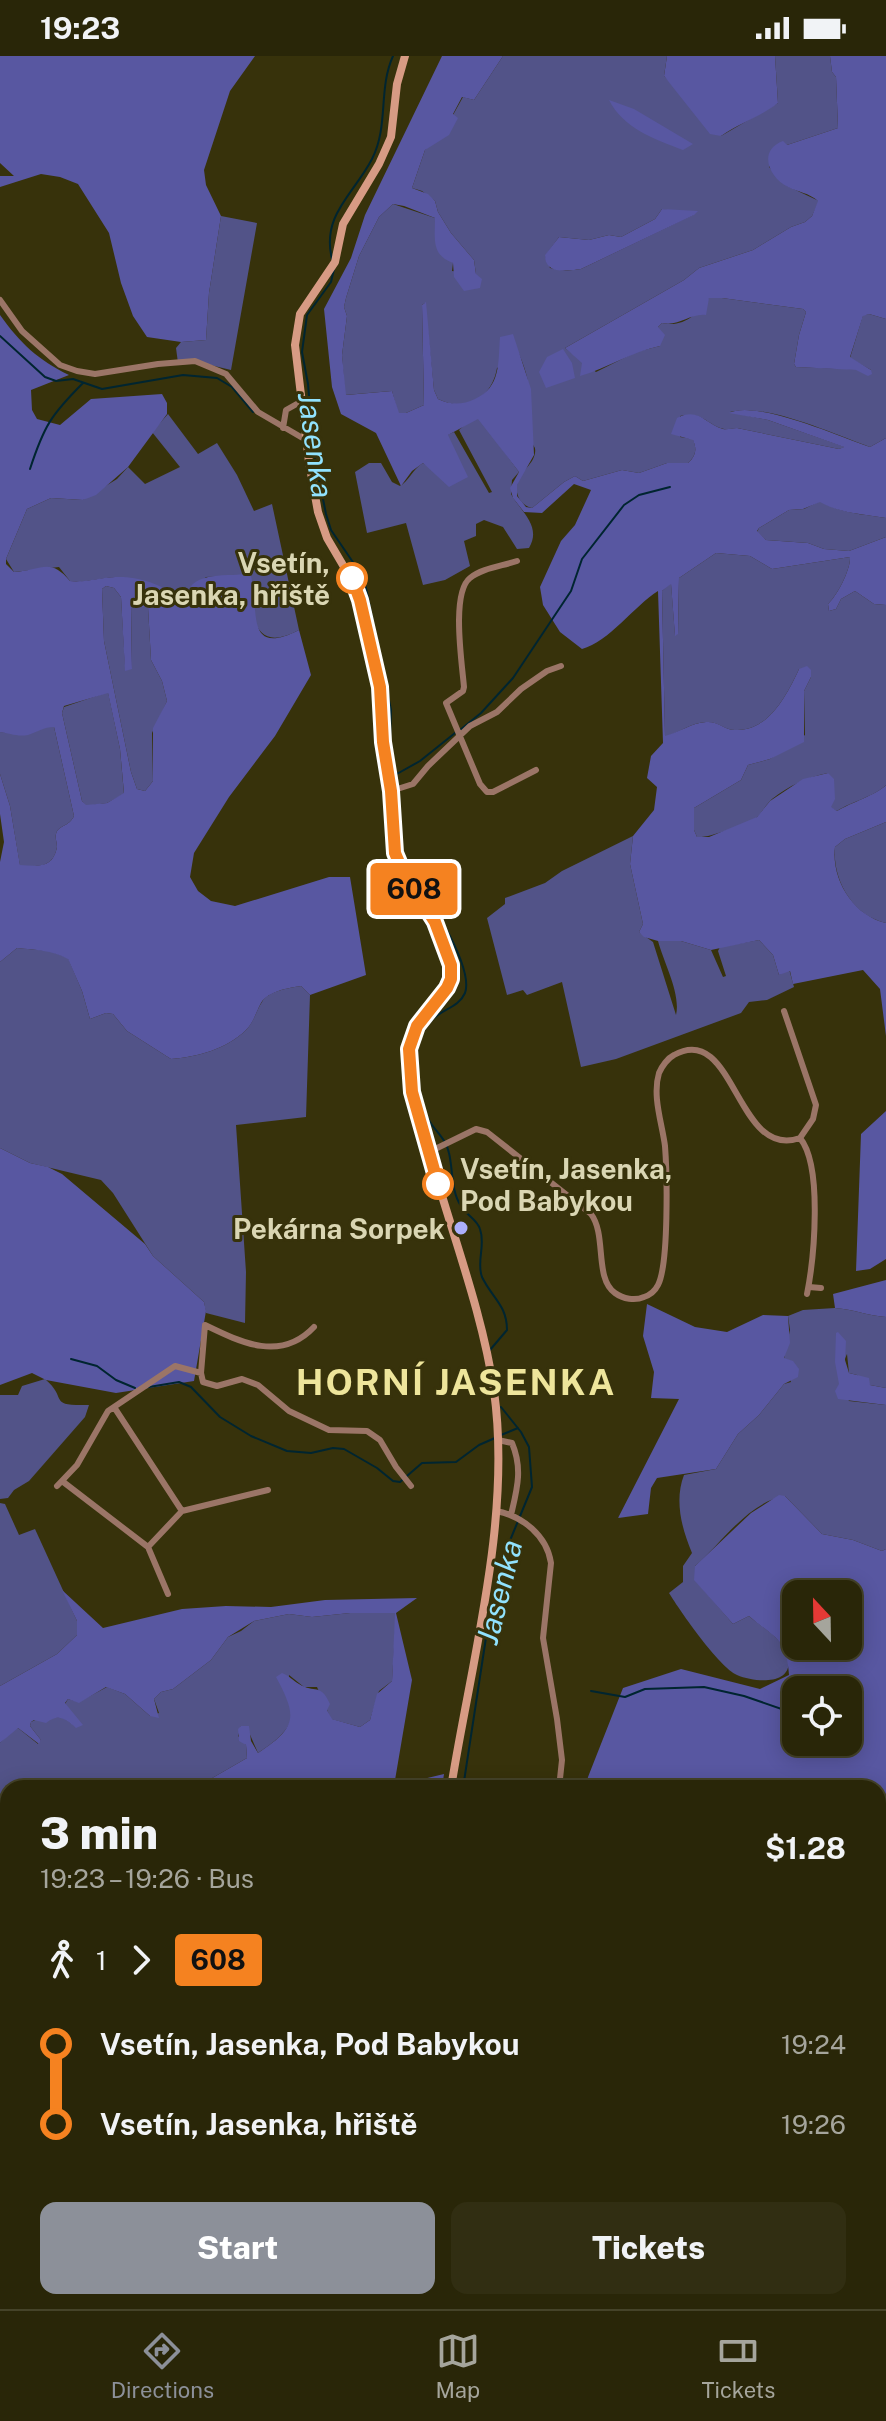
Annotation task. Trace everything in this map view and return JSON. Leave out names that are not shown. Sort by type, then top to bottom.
[{"type":"street","points":[[405,56],[397,84],[391,137],[379,164],[347,214],[333,264],[306,302],[296,329],[297,366],[320,520],[357,589],[376,667],[383,742],[396,790],[393,840],[397,860],[435,922],[451,969],[451,979],[445,993],[417,1026],[409,1049],[410,1082],[486,1349],[498,1437],[496,1511],[452,1780]]},
{"type":"street","points":[[0,300],[22,331],[60,365],[95,374],[195,361],[226,374],[258,412],[306,440]]},
{"type":"street","points":[[283,428],[286,410],[302,401]]},
{"type":"street","points":[[517,561],[474,574],[466,581],[461,595],[460,643],[464,687],[446,703],[480,784],[487,792],[493,792],[536,770]]},
{"type":"street","points":[[396,790],[413,784],[470,726],[497,712],[521,689],[547,671],[561,666]]},
{"type":"street","points":[[429,1152],[473,1130],[485,1130],[517,1158],[583,1206],[596,1220],[605,1278],[616,1294],[632,1300],[640,1299],[653,1291],[661,1275],[663,1261],[665,1147],[658,1104],[659,1074],[673,1055],[692,1050],[713,1058],[768,1137],[784,1142],[800,1138],[813,1119],[816,1105],[784,1011]]},
{"type":"street","points":[[800,1138],[812,1162],[815,1212],[808,1290],[821,1288]]},
{"type":"street","points":[[314,1327],[302,1340],[277,1348],[240,1342],[205,1325],[203,1382],[217,1386],[242,1379],[258,1385],[289,1411],[329,1430],[367,1431],[380,1440],[411,1486]]},
{"type":"street","points":[[168,1594],[148,1547],[60,1483],[77,1465],[108,1411],[175,1366],[201,1373]]},
{"type":"street","points":[[114,1407],[182,1511]]},
{"type":"street","points":[[498,1437],[512,1443],[519,1466],[520,1477],[511,1515]]},
{"type":"street","points":[[148,1547],[182,1511],[268,1490]]},
{"type":"street","points":[[496,1511],[524,1522],[544,1543],[551,1563],[543,1638],[559,1734],[562,1760],[560,1780]]},
{"type":"shaded area","points":[[0,56],[255,56],[230,91],[204,170],[206,185],[221,216],[209,293],[206,340],[181,342],[147,337],[133,316],[109,233],[78,184],[41,174],[0,187],[0,176],[14,176],[0,163]]},
{"type":"shaded area","points":[[442,56],[503,56],[474,100],[462,97],[453,114],[458,118],[449,135],[425,150],[412,188],[428,194],[435,201],[451,233],[474,260],[476,274],[482,279],[480,288],[464,291],[454,277],[453,263],[441,256],[436,245],[435,218],[393,204],[379,217],[359,256],[346,298],[342,355],[346,395],[392,391],[399,413],[424,405],[422,305],[426,302],[434,390],[438,399],[443,401],[461,403],[475,399],[490,388],[498,365],[500,337],[513,334],[531,389],[534,455],[517,485],[517,496],[526,507],[532,508],[575,476],[583,481],[622,470],[639,473],[667,463],[688,463],[695,452],[693,440],[671,434],[677,418],[685,415],[696,415],[723,429],[737,428],[839,449],[844,447],[768,420],[729,413],[741,410],[777,415],[870,447],[886,438],[886,518],[844,511],[820,502],[803,509],[789,510],[757,531],[766,540],[808,543],[824,549],[849,551],[886,537],[886,605],[874,604],[855,591],[841,599],[836,609],[829,611],[828,604],[843,582],[850,557],[772,569],[750,556],[716,553],[679,578],[678,634],[675,636],[671,584],[662,591],[665,736],[706,722],[735,730],[757,725],[775,710],[799,669],[807,666],[811,670],[804,691],[804,742],[770,759],[748,765],[741,780],[694,808],[697,837],[709,837],[757,817],[770,801],[803,779],[828,773],[834,779],[835,799],[831,807],[837,811],[886,785],[886,822],[845,839],[835,847],[835,859],[847,895],[864,913],[886,923],[886,1036],[880,989],[863,970],[793,984],[790,971],[779,975],[773,955],[759,940],[711,950],[681,941],[658,941],[639,932],[643,924],[630,864],[633,836],[654,810],[657,787],[647,778],[651,756],[663,743],[658,591],[612,632],[582,649],[560,632],[543,605],[540,587],[561,541],[575,525],[591,490],[574,484],[542,513],[524,512],[513,498],[510,488],[519,472],[478,419],[448,435],[468,477],[449,487],[423,463],[412,471],[401,486],[376,433],[341,414],[332,387],[324,309],[351,258],[365,215]]},
{"type":"shaded area","points":[[503,56],[667,56],[664,76],[721,136],[778,103],[775,56],[830,56],[832,72],[836,77],[838,128],[787,145],[769,167],[787,186],[819,201],[812,216],[753,250],[699,268],[684,280],[565,348],[596,372],[636,352],[660,346],[658,327],[662,323],[683,322],[709,298],[722,298],[803,309],[806,312],[799,335],[796,367],[871,370],[850,358],[863,315],[869,314],[886,319],[886,438],[870,447],[780,416],[745,410],[730,412],[768,420],[845,447],[839,449],[737,428],[724,429],[694,415],[680,416],[680,437],[693,439],[695,446],[694,455],[688,463],[667,463],[639,473],[622,470],[583,481],[575,476],[532,508],[520,500],[517,493],[518,480],[534,458],[535,450],[529,388],[519,354],[497,368],[490,387],[476,400],[458,404],[438,399],[434,390],[425,303],[422,305],[424,405],[398,413],[392,391],[345,395],[342,355],[346,298],[359,256],[379,217],[393,204],[435,218],[453,263],[452,271],[476,274],[474,260],[451,233],[435,201],[412,188],[425,150],[463,97],[474,100]],"holes":[[[662,209],[693,215],[581,269],[565,271],[550,268],[545,256],[559,237],[589,240],[609,235],[621,237],[655,219]]]},
{"type":"shaded area","points":[[667,56],[775,56],[778,103],[721,136],[710,134],[664,76]]},
{"type":"shaded area","points":[[830,56],[886,56],[886,319],[869,314],[863,316],[850,357],[871,370],[872,374],[868,376],[856,370],[796,367],[799,335],[806,312],[803,309],[709,298],[706,315],[662,323],[658,327],[665,335],[660,346],[580,376],[582,363],[565,348],[684,280],[699,268],[753,250],[812,216],[818,201],[781,183],[771,170],[768,157],[775,145],[783,141],[787,145],[838,128],[836,77],[832,72]]},
{"type":"shaded area","points":[[609,100],[634,109],[693,144],[683,150],[651,137],[622,118]]},
{"type":"shaded area","points":[[662,209],[698,211],[581,269],[553,269],[546,261],[545,255],[559,237],[589,240],[609,235],[621,237],[655,219]]},
{"type":"shaded area","points":[[221,216],[257,223],[231,370],[206,364],[178,363],[176,348],[181,342],[206,340],[209,293]]},
{"type":"shaded area","points":[[0,315],[30,350],[69,375],[31,390],[32,410],[37,419],[60,425],[91,399],[162,394],[167,403],[167,414],[128,467],[96,495],[83,500],[51,498],[27,509],[6,564],[14,572],[51,567],[70,581],[116,577],[140,579],[164,588],[175,598],[186,596],[190,587],[204,578],[250,573],[261,633],[269,638],[299,630],[311,675],[275,736],[229,797],[194,853],[190,877],[198,891],[211,901],[235,906],[329,877],[350,877],[366,975],[310,995],[301,986],[274,993],[264,999],[249,1027],[238,1037],[201,1054],[171,1059],[127,1031],[113,1014],[106,1013],[90,1019],[68,959],[49,952],[17,948],[0,962],[0,862],[4,842],[0,774],[10,806],[20,865],[48,863],[57,847],[57,831],[74,816],[54,727],[28,735],[0,732]],"holes":[[[106,586],[114,588],[121,597],[125,671],[132,669],[131,607],[148,607],[151,660],[162,681],[167,701],[153,728],[153,781],[145,791],[137,789],[131,772],[104,641],[102,589]],[[108,693],[120,749],[124,793],[107,803],[86,805],[82,801],[62,713],[64,706]]]},
{"type":"shaded area","points":[[563,349],[572,363],[575,378],[546,388],[539,372],[547,357]]},
{"type":"shaded area","points":[[168,414],[198,454],[217,443],[254,511],[272,504],[299,630],[283,637],[262,633],[252,615],[244,575],[206,577],[180,599],[113,577],[70,581],[59,567],[14,572],[6,559],[27,509],[51,498],[83,500],[117,479],[128,467],[145,484],[180,467],[152,432]]},
{"type":"shaded area","points":[[479,418],[519,472],[512,480],[511,494],[532,526],[532,540],[529,548],[517,549],[503,527],[484,520],[476,524],[476,536],[464,541],[470,566],[445,580],[423,585],[406,523],[367,533],[355,472],[369,463],[381,463],[392,482],[400,486],[423,463],[433,470],[447,435],[454,432],[489,493],[492,492],[459,430]]},
{"type":"shaded area","points":[[820,501],[844,511],[886,518],[886,537],[849,551],[824,549],[808,543],[766,540],[757,532],[789,510],[804,509]]},
{"type":"shaded area","points":[[716,553],[750,556],[772,569],[850,557],[843,582],[828,604],[829,611],[836,609],[841,599],[855,591],[874,604],[886,605],[886,785],[882,789],[837,811],[831,808],[828,773],[820,775],[778,794],[751,821],[697,837],[694,808],[741,780],[748,765],[770,759],[805,735],[804,691],[811,677],[799,669],[775,710],[757,725],[735,730],[706,722],[665,737],[662,591],[671,583],[675,635],[678,633],[679,578]]},
{"type":"shaded area","points":[[106,586],[114,588],[121,597],[125,665],[132,668],[131,607],[148,607],[151,660],[162,681],[167,701],[152,733],[153,781],[145,791],[137,789],[131,772],[104,641],[102,589]]},
{"type":"shaded area","points":[[108,692],[120,749],[124,794],[107,803],[86,806],[82,801],[62,713],[64,707]]},
{"type":"shaded area","points":[[44,727],[54,727],[74,816],[57,831],[57,847],[48,863],[20,866],[10,806],[0,774],[0,732],[27,734]]},
{"type":"shaded area","points":[[886,822],[886,923],[864,913],[847,895],[837,872],[835,847],[845,839]]},
{"type":"shaded area","points":[[633,836],[630,864],[643,924],[639,932],[653,942],[676,1015],[674,988],[658,941],[681,941],[711,950],[723,977],[726,976],[718,951],[720,947],[759,940],[773,955],[779,975],[789,969],[794,987],[767,1000],[749,1002],[741,1013],[616,1059],[581,1067],[562,982],[527,995],[523,990],[507,995],[487,918],[505,904],[505,898],[545,883],[562,871]]},
{"type":"shaded area","points":[[17,948],[50,951],[68,958],[90,1019],[106,1013],[113,1014],[127,1031],[171,1059],[201,1054],[238,1037],[251,1024],[265,998],[274,993],[301,986],[310,995],[306,1117],[236,1125],[246,1272],[245,1323],[206,1313],[204,1302],[153,1256],[113,1193],[101,1180],[30,1163],[0,1148],[0,962]]},
{"type":"shaded area","points":[[886,1111],[886,1259],[870,1269],[856,1271],[861,1134]]},
{"type":"shaded area","points":[[0,1148],[62,1174],[145,1244],[153,1256],[204,1302],[206,1311],[194,1381],[116,1393],[46,1380],[32,1373],[0,1385]]},
{"type":"shaded area","points":[[886,1280],[886,1317],[835,1308],[833,1294]]},
{"type":"shaded area","points":[[647,1304],[695,1327],[727,1332],[763,1315],[788,1316],[790,1343],[784,1358],[793,1361],[799,1369],[798,1377],[784,1384],[759,1415],[738,1434],[716,1469],[657,1478],[651,1488],[648,1514],[618,1518],[679,1399],[651,1398],[654,1372],[643,1336]]},
{"type":"shaded area","points":[[835,1308],[886,1317],[886,1388],[870,1385],[849,1373],[847,1354],[839,1378],[849,1401],[886,1405],[886,1549],[882,1551],[853,1540],[822,1534],[785,1496],[759,1506],[747,1515],[695,1566],[695,1580],[733,1624],[749,1616],[782,1645],[782,1660],[788,1660],[787,1670],[775,1679],[756,1680],[737,1675],[720,1661],[669,1593],[683,1582],[683,1566],[692,1553],[680,1515],[681,1485],[684,1475],[716,1469],[738,1434],[759,1415],[784,1384],[791,1382],[784,1359],[790,1330],[788,1316],[803,1310]]},
{"type":"shaded area","points":[[838,1332],[846,1341],[845,1360],[849,1373],[869,1378],[870,1385],[886,1388],[886,1405],[838,1399],[835,1362]]},
{"type":"shaded area","points":[[45,1379],[63,1402],[89,1405],[85,1417],[29,1481],[14,1490],[8,1498],[0,1499],[0,1395],[18,1395],[22,1386]]},
{"type":"shaded area","points":[[779,1495],[785,1496],[822,1534],[853,1540],[882,1551],[886,1549],[886,1780],[587,1780],[623,1688],[681,1669],[760,1689],[782,1678],[782,1756],[862,1756],[862,1676],[787,1676],[787,1660],[862,1660],[862,1580],[782,1580],[782,1646],[749,1616],[733,1624],[694,1580],[695,1566],[751,1513]]},
{"type":"shaded area","points":[[0,1503],[5,1504],[19,1535],[35,1529],[77,1621],[77,1635],[57,1654],[0,1686]]},
{"type":"shaded area","points":[[62,1590],[103,1628],[182,1609],[417,1598],[396,1613],[412,1680],[395,1780],[209,1780],[247,1758],[246,1745],[239,1741],[238,1729],[241,1726],[249,1726],[251,1741],[258,1753],[287,1728],[290,1711],[276,1677],[282,1673],[305,1687],[323,1693],[330,1704],[327,1710],[332,1719],[360,1727],[370,1720],[377,1694],[392,1681],[395,1613],[312,1617],[289,1614],[254,1621],[228,1637],[211,1660],[173,1689],[161,1692],[154,1699],[159,1718],[150,1716],[125,1694],[106,1687],[79,1703],[68,1699],[65,1703],[83,1725],[76,1728],[58,1718],[46,1723],[34,1720],[30,1726],[41,1740],[39,1744],[18,1728],[0,1743],[0,1686],[57,1654],[77,1635],[77,1621]]},
{"type":"shaded area","points":[[396,1613],[392,1681],[379,1691],[370,1720],[360,1727],[331,1719],[317,1687],[304,1687],[289,1675],[292,1715],[287,1728],[258,1753],[248,1730],[241,1726],[238,1736],[246,1745],[247,1758],[209,1780],[0,1780],[0,1743],[14,1729],[18,1728],[38,1744],[41,1740],[30,1726],[35,1720],[62,1717],[76,1727],[65,1704],[68,1699],[79,1702],[107,1687],[125,1694],[150,1716],[159,1713],[154,1699],[161,1692],[173,1689],[211,1660],[228,1637],[254,1621],[289,1614],[312,1617]]},
{"type":"shaded area","points":[[444,1774],[443,1780],[419,1780]]},
{"type":"waterway","name":"Jasenka","points":[[332,259],[330,244],[335,217],[365,172],[377,146],[388,69],[393,56]]},
{"type":"waterway","name":"Jasenka","points":[[334,269],[331,282],[307,315],[302,352],[314,454],[331,530],[359,571],[366,588],[391,710],[390,742],[397,785]]},
{"type":"waterway","points":[[0,336],[45,377],[56,381],[73,379],[102,389],[183,375],[217,378],[232,387],[253,412]]},
{"type":"waterway","points":[[30,469],[50,422],[83,383]]},
{"type":"waterway","points":[[460,730],[481,713],[513,678],[571,591],[582,559],[624,505],[639,495],[670,487]]},
{"type":"waterway","points":[[395,775],[420,761],[455,733]]},
{"type":"waterway","name":"Jasenka","points":[[398,792],[404,862],[445,926],[466,980],[462,998],[424,1030],[415,1056],[415,1069],[424,1111],[448,1148],[458,1200],[480,1229],[482,1277],[506,1321],[507,1330],[490,1350]]},
{"type":"waterway","points":[[71,1359],[97,1366],[116,1380],[135,1388]]},
{"type":"waterway","points":[[149,1387],[179,1382],[191,1387],[220,1417],[251,1436],[287,1451],[311,1453],[344,1449],[393,1481],[400,1482],[422,1463],[456,1462],[479,1445],[495,1438]]},
{"type":"waterway","name":"Jasenka","points":[[464,1780],[487,1631],[509,1543],[532,1487],[529,1447],[501,1407]]},
{"type":"waterway","points":[[501,1435],[518,1428]]},
{"type":"waterway","points":[[591,1691],[625,1697],[645,1689],[704,1687],[782,1709]]},
{"type":"bus line","name":"608","points":[[352,578],[380,687],[395,853],[403,872],[435,922],[451,965],[447,988],[417,1026],[409,1049],[412,1092],[438,1184]]},
{"type":"place","name":"Vsetín, Jasenka, hřiště","points":[[352,578]]},
{"type":"place","name":"Vsetín, Jasenka, Pod Babykou","points":[[438,1184]]},
{"type":"place","name":"Pekárna Sorpek","points":[[461,1228]]},
{"type":"district","name":"HORNÍ JASENKA","points":[[456,1382]]}]
